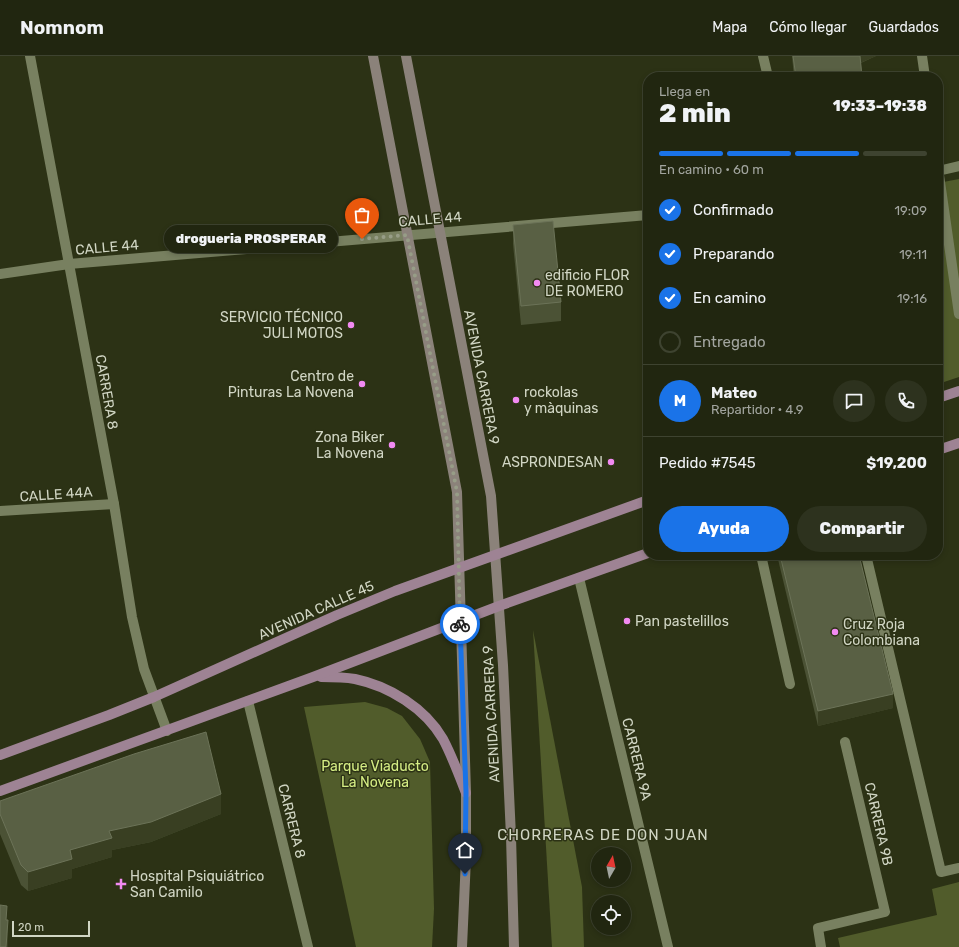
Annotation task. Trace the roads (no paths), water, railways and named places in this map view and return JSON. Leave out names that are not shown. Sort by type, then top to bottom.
[{"type":"main road","name":"AVENIDA CARRERA 9","points":[[373,56],[457,492],[466,792],[466,858],[462,947]]},
{"type":"main road","name":"AVENIDA CARRERA 9","points":[[406,56],[491,496],[499,606],[514,947]]},
{"type":"main road","points":[[943,396],[959,391]]},
{"type":"main road","points":[[943,448],[959,443]]},
{"type":"main road","name":"AVENIDA CALLE 45","points":[[0,755],[154,697],[369,602],[459,567],[643,502]]},
{"type":"main road","points":[[0,791],[313,678],[499,606],[643,555]]},
{"type":"main road","points":[[313,678],[334,677],[354,679],[374,684],[393,693],[410,704],[428,720],[442,738],[466,792]]},
{"type":"street","name":"CARRERA 8","points":[[30,56],[114,504],[132,617],[139,649],[154,697],[167,731]]},
{"type":"street","points":[[763,56],[767,72]]},
{"type":"street","points":[[922,56],[924,72]]},
{"type":"street","points":[[943,169],[959,166]]},
{"type":"street","points":[[943,204],[959,314]]},
{"type":"street","name":"CALLE 44","points":[[0,274],[70,264],[643,215]]},
{"type":"street","name":"CALLE 44A","points":[[0,511],[114,504]]},
{"type":"street","points":[[762,560],[790,684]]},
{"type":"street","points":[[867,560],[941,872],[959,868]]},
{"type":"street","name":"CARRERA 9A","points":[[579,578],[668,947]]},
{"type":"street","name":"CARRERA 8","points":[[248,701],[308,947]]},
{"type":"street","name":"CARRERA 9B","points":[[821,947],[818,928],[884,912],[845,742]]},
{"type":"place","name":"drogueria PROSPERAR","points":[[362,239]]},
{"type":"place","name":"edificio FLOR DE ROMERO","points":[[537,283]]},
{"type":"place","name":"SERVICIO TÉCNICO JULI MOTOS","points":[[351,325]]},
{"type":"place","name":"Centro de Pinturas La Novena","points":[[362,384]]},
{"type":"place","name":"rockolas y màquinas","points":[[516,400]]},
{"type":"place","name":"Zona Biker La Novena","points":[[392,445]]},
{"type":"place","name":"ASPRONDESAN","points":[[611,462]]},
{"type":"place","name":"Pan pastelillos","points":[[627,621]]},
{"type":"place","name":"Cruz Roja Colombiana","points":[[835,632]]},
{"type":"place","name":"Hospital Psiquiátrico San Camilo","points":[[121,884]]},
{"type":"district","name":"CHORRERAS DE DON JUAN","points":[[603,835]]},
{"type":"park label","name":"Parque Viaducto La Novena","points":[[375,774]]}]
